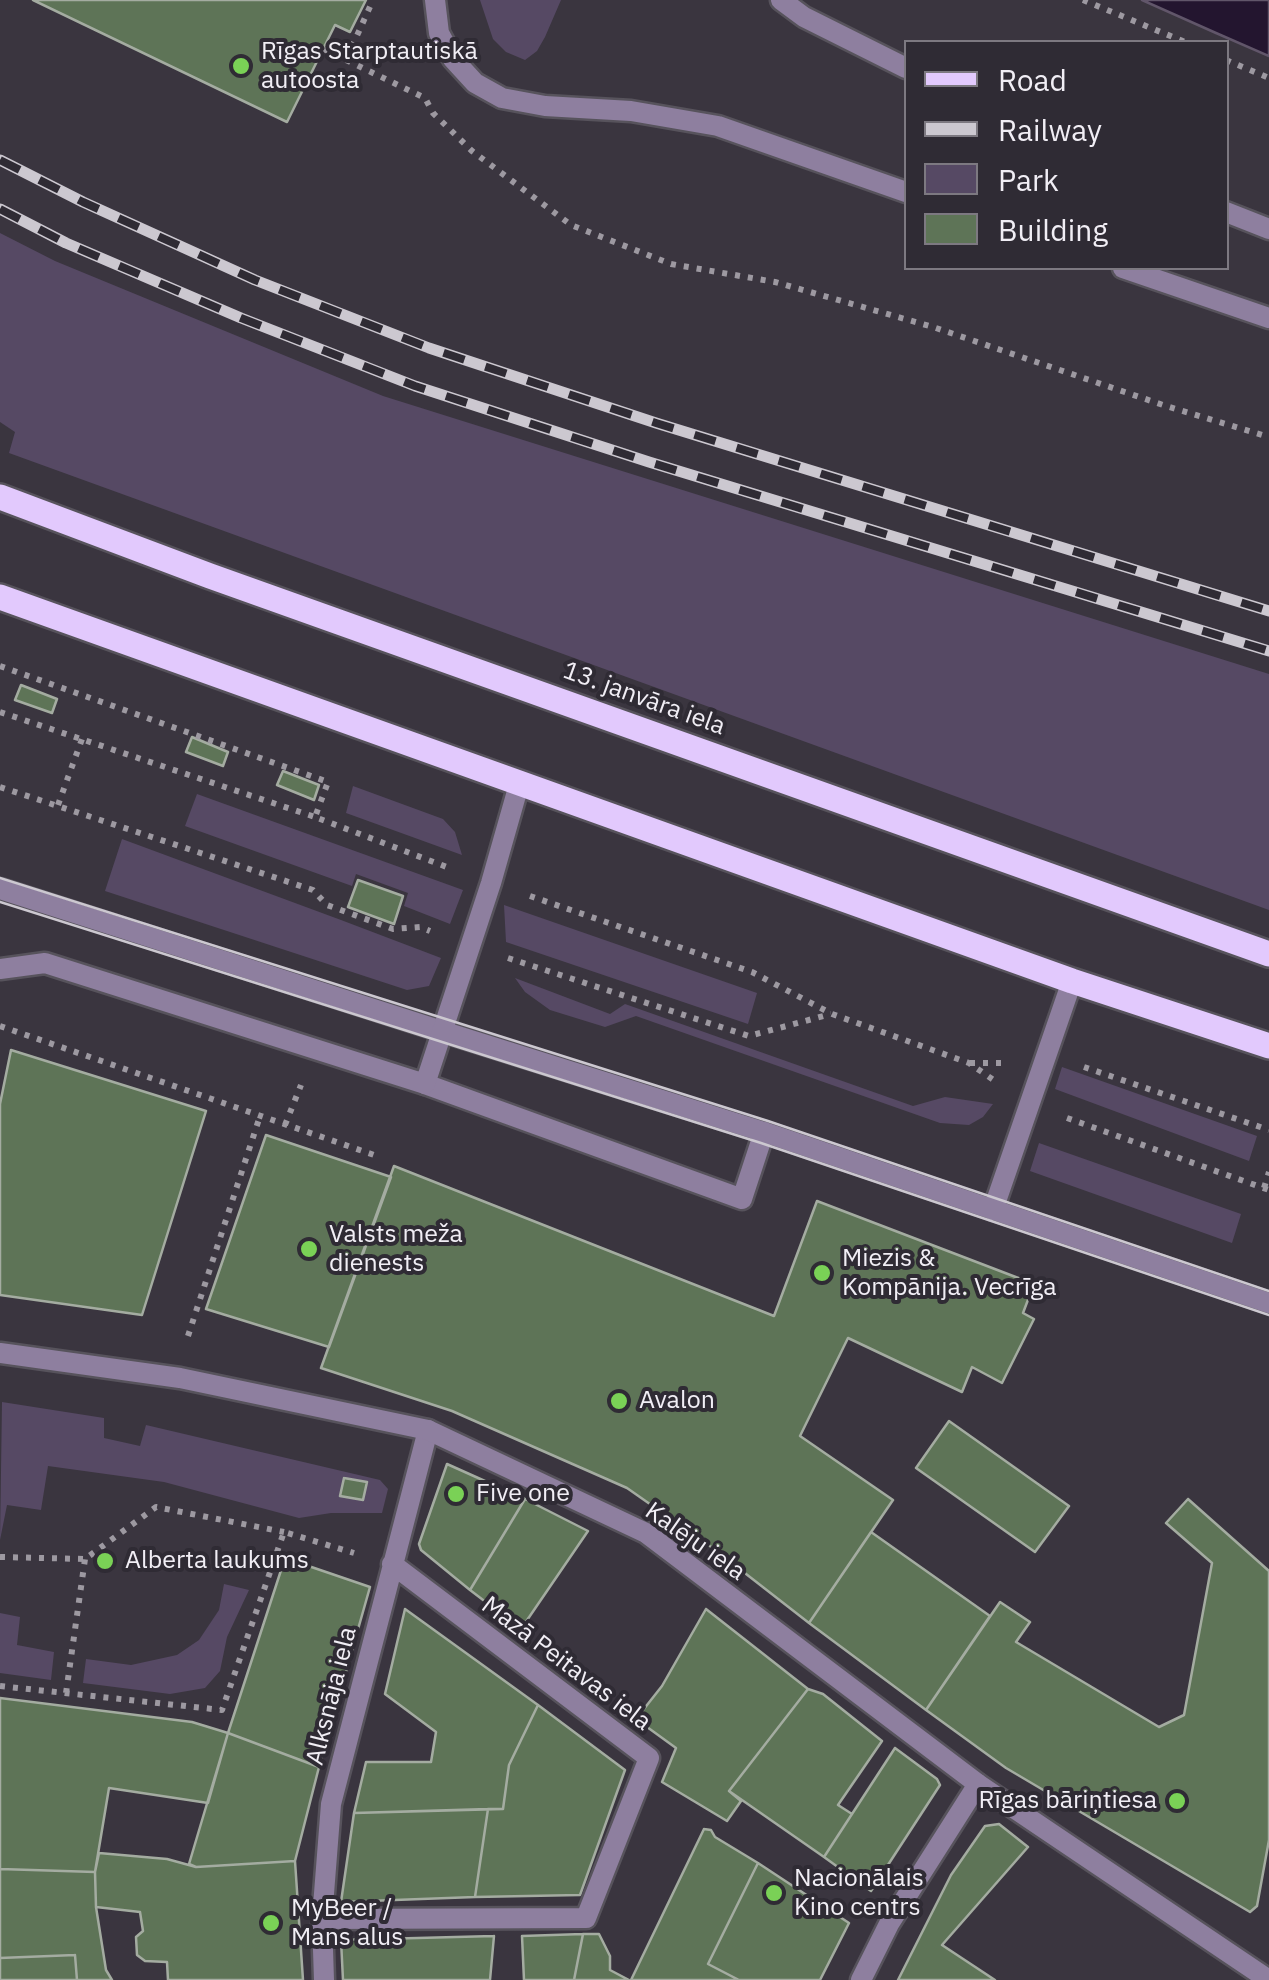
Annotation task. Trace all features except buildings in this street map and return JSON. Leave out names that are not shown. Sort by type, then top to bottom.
[{"type":"main road","name":"13. janvāra iela","points":[[0,497],[229,583],[1269,954]]},
{"type":"main road","points":[[0,597],[1072,981],[1269,1046]]},
{"type":"street","points":[[434,0],[439,33],[454,59],[475,82],[502,98],[544,106],[631,111],[718,126],[904,191]]},
{"type":"street","points":[[780,0],[804,17],[904,67]]},
{"type":"street","points":[[1229,213],[1269,230]]},
{"type":"street","points":[[1129,270],[1269,318]]},
{"type":"street","points":[[425,1084],[520,781]]},
{"type":"street","points":[[0,890],[764,1132],[1269,1303]]},
{"type":"street","points":[[0,969],[45,963],[425,1084],[742,1199],[764,1132]]},
{"type":"street","points":[[993,1210],[1072,981]]},
{"type":"street","name":"Kalēju iela","points":[[0,1353],[180,1378],[428,1430],[646,1533],[978,1784],[1269,1980]]},
{"type":"street","name":"Alksnāja iela","points":[[324,1980],[322,1919],[331,1804],[428,1430]]},
{"type":"street","name":"Mazā Peitavas iela","points":[[322,1919],[586,1918],[649,1758],[392,1564]]},
{"type":"street","points":[[861,1980],[889,1924],[978,1784]]},
{"type":"path","points":[[346,60],[373,0]]},
{"type":"path","points":[[1083,0],[1180,40]]},
{"type":"path","points":[[324,49],[425,98],[433,113],[472,151],[571,225],[671,264],[776,282],[916,322],[1269,437]]},
{"type":"path","points":[[1229,61],[1269,78]]},
{"type":"path","points":[[0,666],[328,782],[314,817]]},
{"type":"path","points":[[0,712],[314,817],[491,883],[752,972],[832,1014],[969,1062],[1043,1064],[1066,1060],[1269,1130]]},
{"type":"path","points":[[58,805],[82,739]]},
{"type":"path","points":[[0,788],[313,890],[327,906],[393,929],[420,927],[748,1036],[832,1014]]},
{"type":"path","points":[[0,1026],[380,1157]]},
{"type":"path","points":[[1028,1104],[1266,1189],[1269,1172]]},
{"type":"path","points":[[188,1336],[260,1116]]},
{"type":"path","points":[[0,1557],[85,1558],[156,1507],[284,1532],[320,1543]]},
{"type":"path","points":[[0,1686],[222,1710],[284,1532]]},
{"type":"path","points":[[66,1693],[85,1558]]},
{"type":"green space","points":[[480,0],[561,0],[537,51],[525,60],[506,52],[493,39]]},
{"type":"green space","points":[[0,233],[55,261],[383,396],[1269,674],[1269,910],[9,453],[15,432],[0,422]]},
{"type":"green space","points":[[353,786],[443,819],[455,832],[462,855],[346,813]]},
{"type":"green space","points":[[197,794],[463,890],[450,924],[404,906],[408,893],[356,874],[352,886],[185,826]]},
{"type":"green space","points":[[122,839],[441,958],[429,986],[407,990],[105,891]]},
{"type":"green space","points":[[504,905],[757,993],[748,1024],[506,942]]},
{"type":"green space","points":[[515,978],[610,1014],[625,1004],[913,1106],[945,1097],[993,1104],[983,1117],[969,1125],[940,1123],[636,1016],[605,1027],[550,1010],[525,992]]},
{"type":"green space","points":[[1062,1067],[1257,1136],[1249,1161],[1055,1089]]},
{"type":"green space","points":[[1039,1143],[1241,1214],[1232,1243],[1030,1171]]},
{"type":"green space","points":[[2,1402],[104,1418],[104,1438],[140,1446],[146,1425],[380,1480],[388,1489],[382,1513],[331,1513],[299,1518],[164,1482],[48,1466],[41,1510],[7,1505],[0,1540]]},
{"type":"green space","points":[[224,1584],[249,1590],[227,1637],[220,1671],[205,1688],[170,1694],[83,1683],[86,1659],[131,1665],[177,1655],[199,1640],[219,1610]]},
{"type":"green space","points":[[0,1613],[20,1617],[17,1645],[54,1652],[51,1680],[0,1673]]},
{"type":"shaded area","points":[[1142,0],[1269,0],[1269,56],[1216,33]]},
{"type":"tram line","points":[[0,878],[768,1121],[1269,1291]]},
{"type":"tram line","points":[[0,902],[761,1143],[1269,1315]]},
{"type":"railway","points":[[0,160],[255,280],[429,348],[656,423],[1269,611]]},
{"type":"railway","points":[[0,209],[66,243],[241,318],[415,386],[649,462],[1269,651]]},
{"type":"place","name":"Rīgas Starptautiskā autoosta","points":[[241,66]]},
{"type":"place","name":"Valsts meža dienests","points":[[309,1249]]},
{"type":"place","name":"Miezis & Kompānija. Vecrīga","points":[[822,1273]]},
{"type":"place","name":"Avalon","points":[[619,1401]]},
{"type":"place","name":"Five one","points":[[456,1494]]},
{"type":"place","name":"Alberta laukums","points":[[105,1561]]},
{"type":"place","name":"Rīgas bāriņtiesa","points":[[1177,1801]]},
{"type":"place","name":"Nacionālais Kino centrs","points":[[774,1893]]},
{"type":"place","name":"MyBeer / Mans alus","points":[[271,1923]]}]
